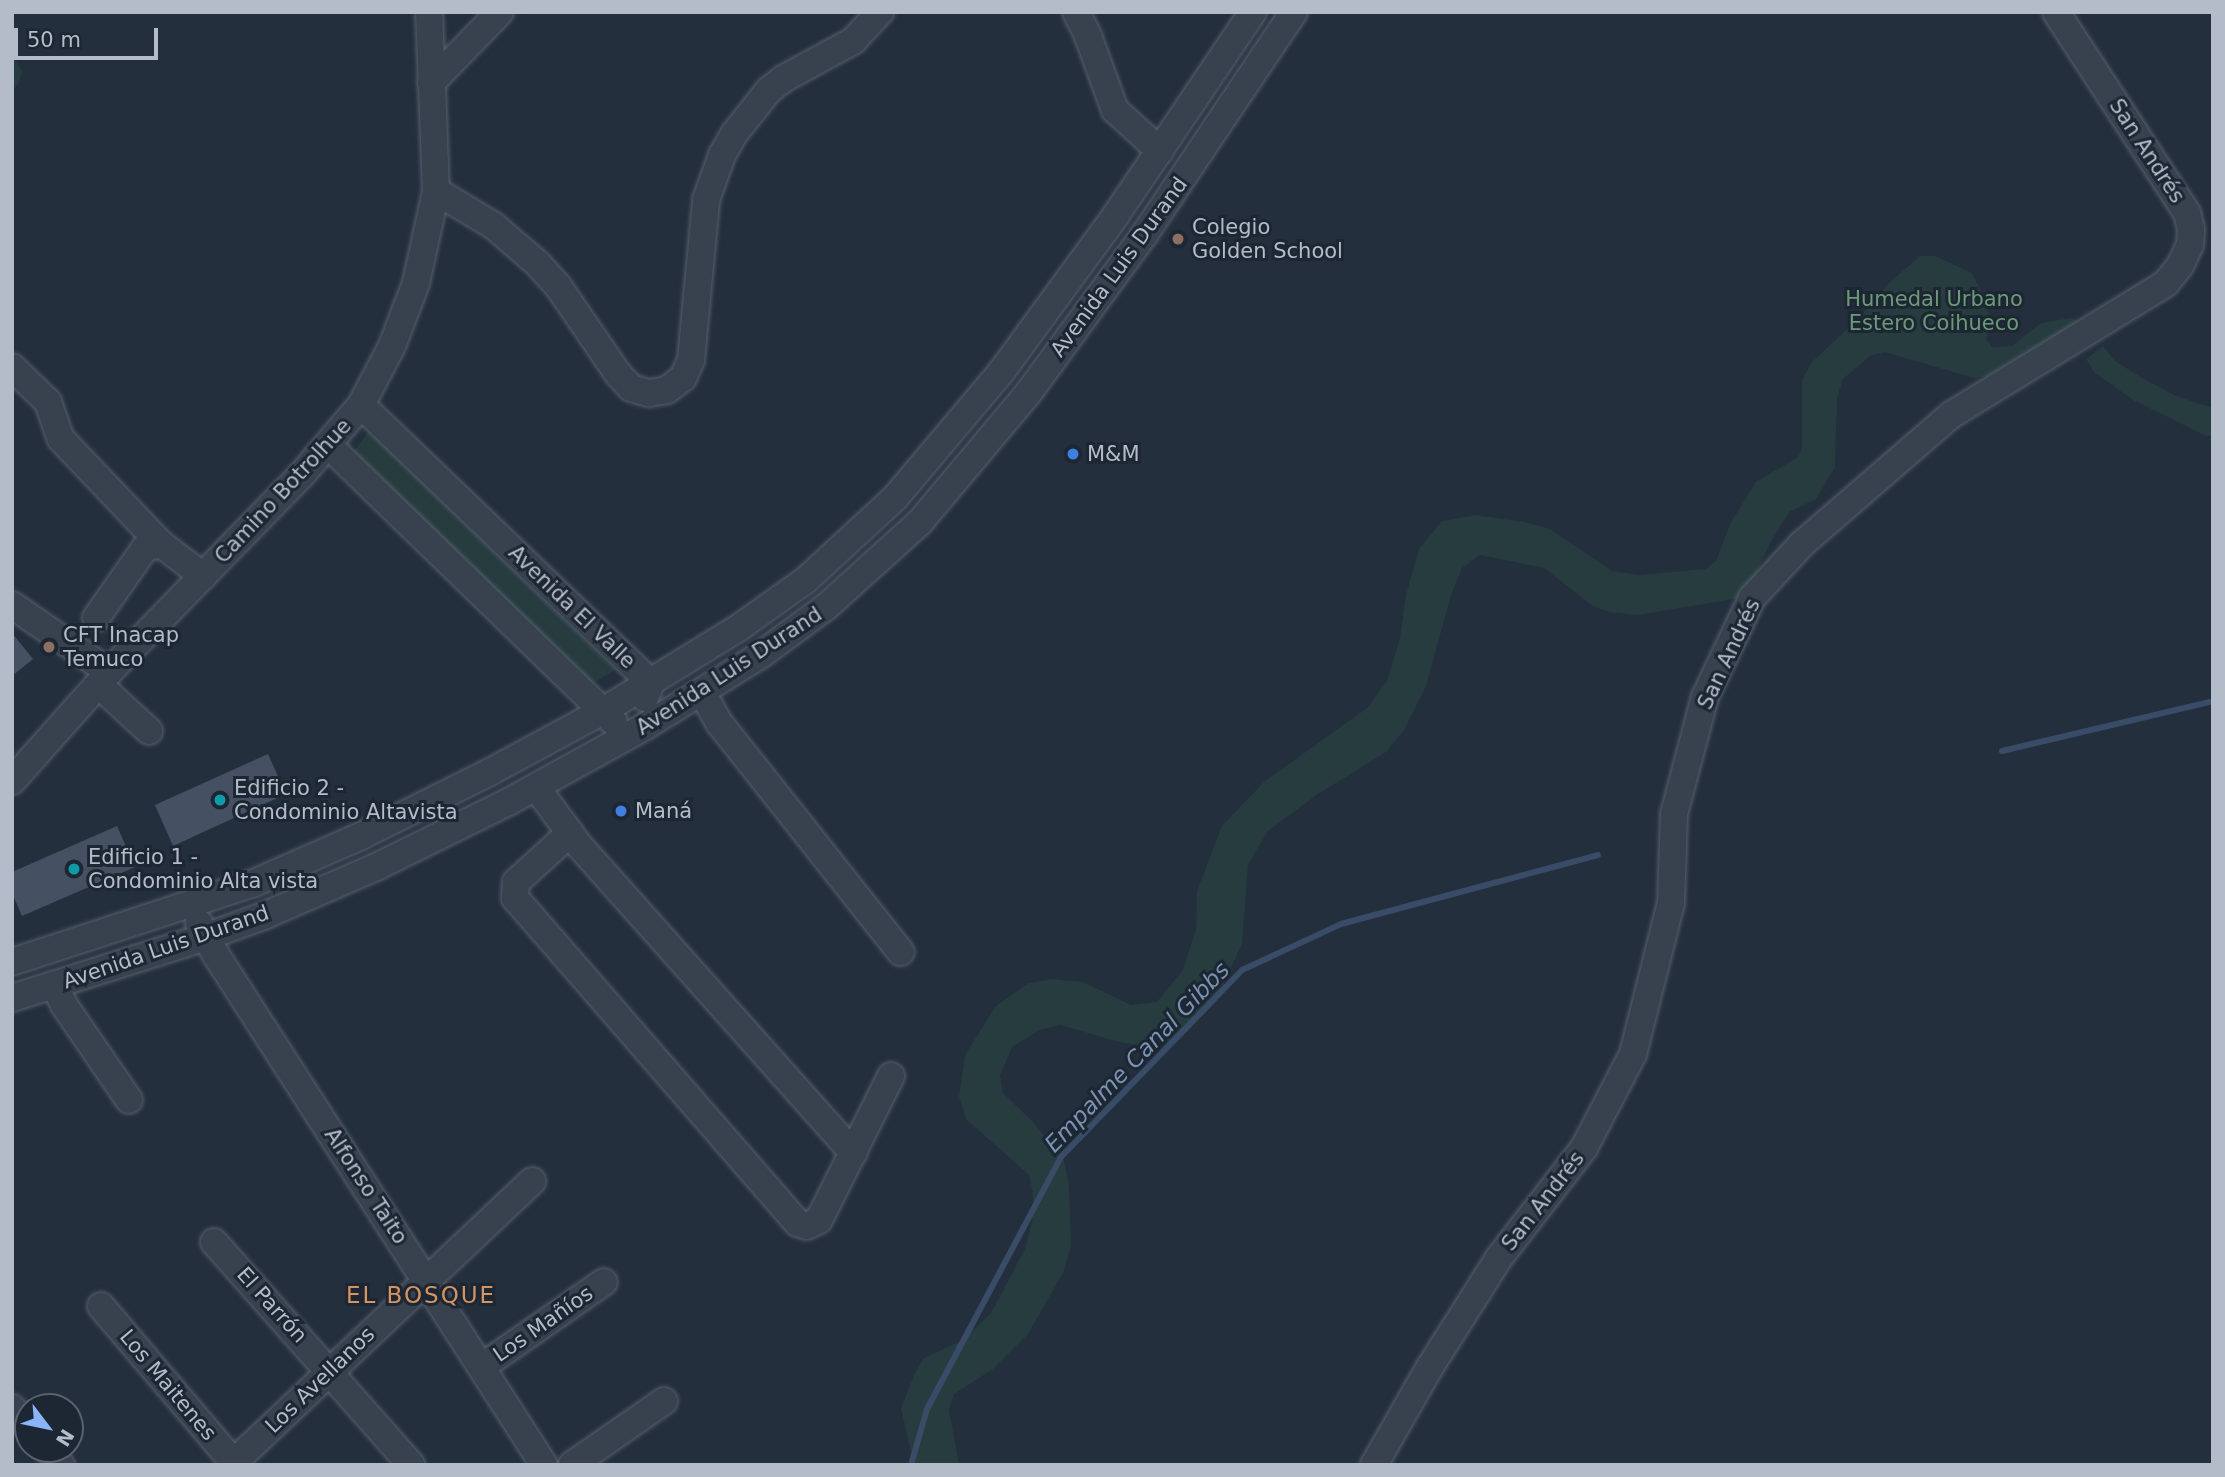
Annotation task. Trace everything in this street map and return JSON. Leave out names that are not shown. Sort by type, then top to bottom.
[{"type":"street","name":"Camino Botrolhue","points":[[12,782],[104,678],[328,445],[361,405],[392,346],[416,283],[436,191],[429,12]]},
{"type":"street","points":[[431,82],[500,12]]},
{"type":"street","points":[[436,191],[494,226],[538,264],[558,286],[618,374],[631,388],[649,393],[667,390],[683,378],[691,359],[706,200],[722,155],[734,134],[769,90],[783,79],[853,41],[880,12]]},
{"type":"street","points":[[1076,12],[1088,36],[1115,110],[1160,150]]},
{"type":"street","name":"Avenida Luis Durand","points":[[12,962],[192,905],[275,874],[361,836],[492,771],[603,711],[740,627],[806,580],[895,498],[1002,371],[1160,150],[1253,12]]},
{"type":"street","name":"Avenida Luis Durand","points":[[12,998],[205,937],[343,882],[536,787],[628,736],[702,692],[827,606],[891,552],[948,492],[1029,392],[1144,235],[1294,12]]},
{"type":"street","name":"San Andrés","points":[[1374,1465],[1430,1367],[1499,1258],[1584,1148],[1633,1054],[1671,903],[1674,814],[1706,697],[1752,598],[1802,544],[1951,415],[2166,284],[2180,266],[2190,245],[2188,213],[2056,12]]},
{"type":"street","points":[[12,367],[48,402],[61,439],[161,544],[203,576]]},
{"type":"street","name":"Avenida El Valle","points":[[361,405],[651,683],[628,736]]},
{"type":"street","points":[[328,445],[628,736]]},
{"type":"street","points":[[96,618],[145,548],[161,544]]},
{"type":"street","points":[[12,605],[104,678],[149,732]]},
{"type":"street","points":[[702,692],[720,724],[901,952]]},
{"type":"street","points":[[536,787],[570,834],[853,1153]]},
{"type":"street","points":[[570,834],[516,882],[515,898],[798,1223],[807,1226],[820,1220],[891,1076]]},
{"type":"street","name":"Alfonso Taito","points":[[192,905],[205,937],[483,1366],[544,1465]]},
{"type":"street","points":[[54,985],[64,1005],[129,1100]]},
{"type":"street","name":"Los Avellanos","points":[[233,1464],[532,1181]]},
{"type":"street","name":"El Parrón","points":[[214,1242],[330,1370],[411,1465]]},
{"type":"street","name":"Los Mañíos","points":[[483,1366],[604,1282]]},
{"type":"street","name":"Los Maitenes","points":[[101,1306],[233,1464]]},
{"type":"street","points":[[572,1465],[664,1401]]},
{"type":"green space","points":[[12,53],[22,72],[18,85],[12,90]]},
{"type":"green space","name":"Humedal Urbano Estero Coihueco","points":[[1920,256],[1935,256],[1972,273],[1986,302],[1991,326],[1986,338],[1992,347],[2012,346],[2041,323],[2071,318],[2081,322],[1987,376],[1974,378],[1885,352],[1870,356],[1843,379],[1837,398],[1835,467],[1816,499],[1789,512],[1770,543],[1751,585],[1739,598],[1637,615],[1609,612],[1593,606],[1544,568],[1480,555],[1462,568],[1451,595],[1426,686],[1404,730],[1386,752],[1318,794],[1268,831],[1248,864],[1242,944],[1214,1004],[1175,1044],[1157,1049],[1060,1025],[1039,1030],[1012,1047],[1000,1075],[1003,1093],[1033,1122],[1064,1161],[1069,1185],[1071,1245],[1064,1271],[1028,1334],[993,1369],[954,1394],[949,1410],[959,1465],[914,1465],[901,1408],[915,1373],[924,1358],[963,1340],[991,1313],[1025,1249],[1032,1222],[1033,1193],[1029,1175],[966,1119],[959,1097],[965,1055],[996,1006],[1029,983],[1052,979],[1083,982],[1131,1005],[1157,1002],[1183,970],[1196,929],[1197,891],[1222,826],[1264,782],[1367,708],[1387,681],[1400,638],[1406,595],[1419,549],[1442,521],[1475,515],[1524,522],[1550,529],[1612,571],[1639,575],[1706,569],[1716,561],[1731,522],[1756,482],[1798,457],[1802,449],[1802,380],[1811,363],[1858,319],[1888,284]]},
{"type":"green space","points":[[2103,346],[2115,361],[2142,378],[2176,396],[2213,408],[2213,435],[2206,436],[2133,400],[2094,372],[2086,359]]},
{"type":"green space","points":[[369,431],[615,670],[593,683],[352,454]]},
{"type":"building","points":[[12,633],[33,659],[12,676]]},
{"type":"building","name":"Edificio 2 - Condominio Altavista","points":[[268,754],[286,794],[173,846],[155,805]]},
{"type":"building","name":"Edificio 1 - Condominio Alta vista","points":[[117,826],[135,867],[22,916],[12,893],[12,872]]},
{"type":"waterway","name":"Empalme Canal Gibbs","points":[[2002,751],[2213,701]]},
{"type":"waterway","name":"Empalme Canal Gibbs","points":[[911,1465],[927,1409],[1061,1157],[1242,970],[1341,924],[1598,855]]},
{"type":"place","name":"Colegio Golden School","points":[[1178,239]]},
{"type":"place","name":"M&M","points":[[1073,454]]},
{"type":"place","name":"CFT Inacap Temuco","points":[[49,647]]},
{"type":"place","name":"Edificio 2 - Condominio Altavista","points":[[220,800]]},
{"type":"place","name":"Maná","points":[[621,811]]},
{"type":"place","name":"Edificio 1 - Condominio Alta vista","points":[[74,869]]},
{"type":"district","name":"EL BOSQUE","points":[[421,1295]]}]
